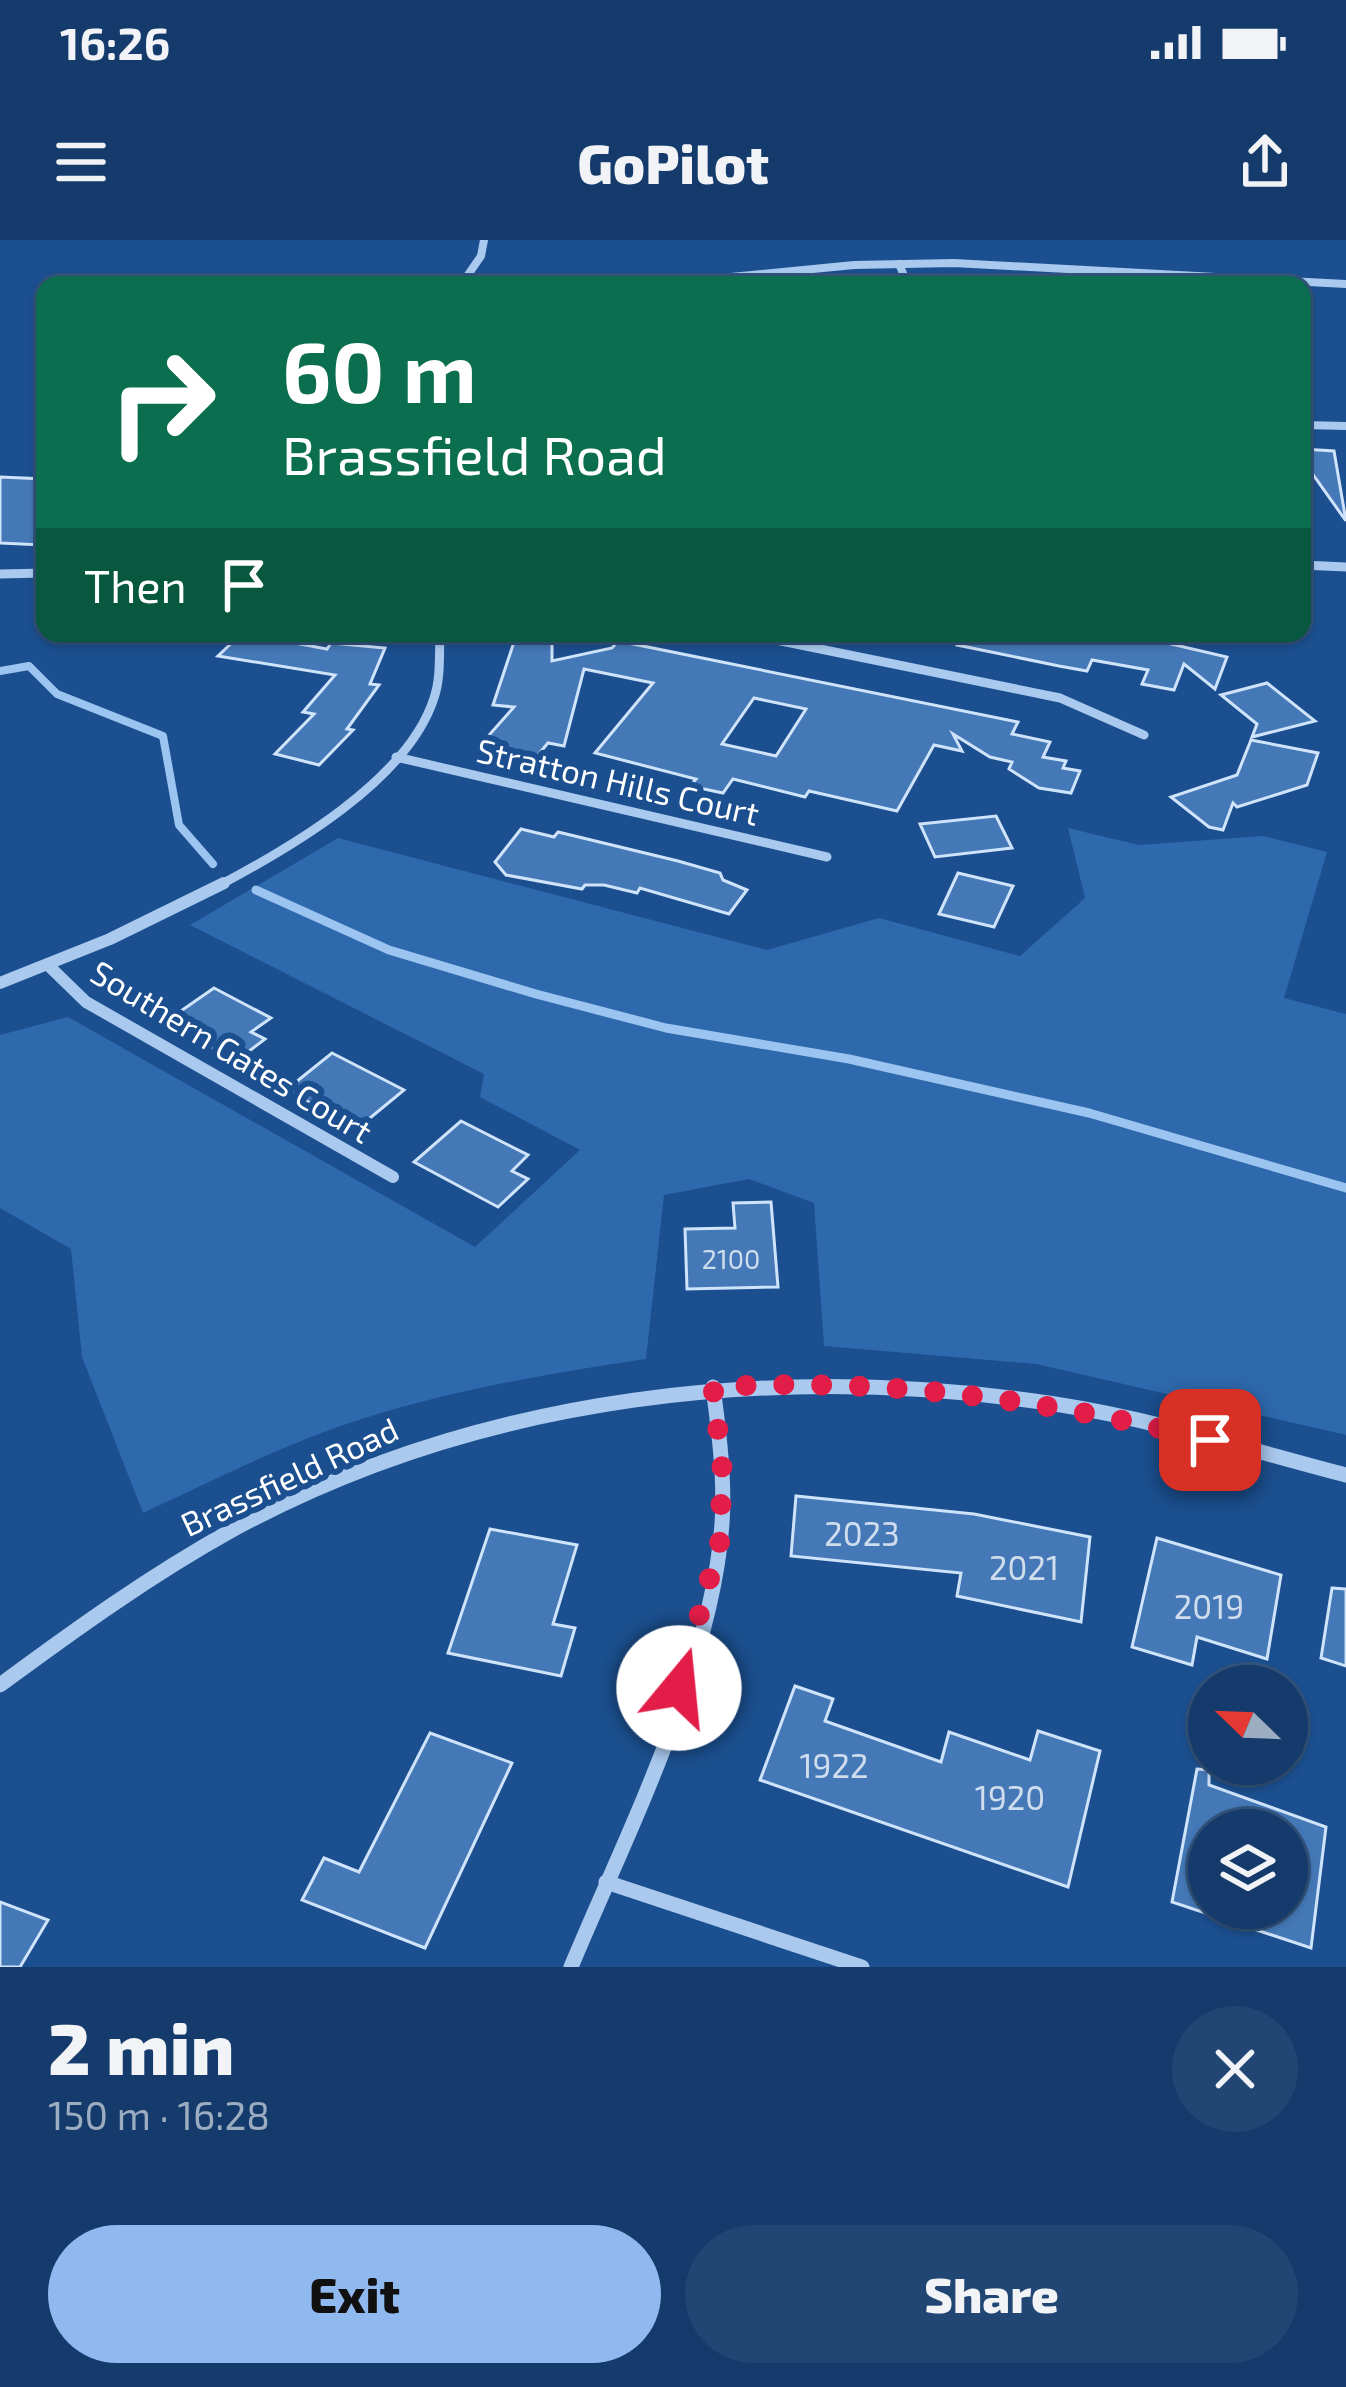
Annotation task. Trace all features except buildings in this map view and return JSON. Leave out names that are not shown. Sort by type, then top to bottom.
[{"type":"street","points":[[469,276],[484,240]]},
{"type":"street","points":[[899,264],[904,276]]},
{"type":"street","points":[[759,276],[899,264],[1220,276]]},
{"type":"street","points":[[1311,282],[1346,284]]},
{"type":"street","points":[[1311,425],[1346,426]]},
{"type":"street","points":[[1311,565],[1346,567]]},
{"type":"street","points":[[0,574],[36,573]]},
{"type":"street","points":[[0,982],[148,923],[252,868],[335,811],[396,757],[431,706],[439,642]]},
{"type":"street","points":[[786,642],[1060,698],[1144,735]]},
{"type":"street","name":"Stratton Hills Court","points":[[396,757],[827,857]]},
{"type":"street","name":"Southern Gates Court","points":[[48,965],[86,1002],[393,1177]]},
{"type":"street","name":"Brassfield Road","points":[[0,1685],[124,1592],[244,1524],[344,1476],[446,1438],[520,1418],[713,1387],[868,1385],[1055,1404],[1346,1475]]},
{"type":"street","points":[[571,1967],[667,1725],[720,1541],[722,1466],[713,1387]]},
{"type":"street","points":[[607,1882],[862,1967]]},
{"type":"shaded area","points":[[1068,828],[1139,845],[1263,836],[1327,852],[1284,998],[1346,1014],[1346,1435],[1036,1364],[824,1346],[814,1203],[749,1179],[664,1195],[646,1359],[504,1383],[365,1418],[280,1450],[143,1513],[82,1357],[71,1249],[0,1208],[0,1035],[68,1017],[475,1247],[580,1150],[480,1097],[484,1074],[190,925],[338,838],[767,950],[879,918],[1020,956],[1085,898]]},
{"type":"waterway","points":[[0,671],[29,666],[57,694],[163,736],[179,825],[213,864]]},
{"type":"waterway","points":[[256,890],[389,950],[536,994],[666,1028],[849,1059],[1089,1113],[1346,1188]]},
{"type":"route","points":[[679,1688],[720,1541],[722,1466],[713,1387],[868,1385],[961,1391],[1055,1404],[1210,1440]]}]
